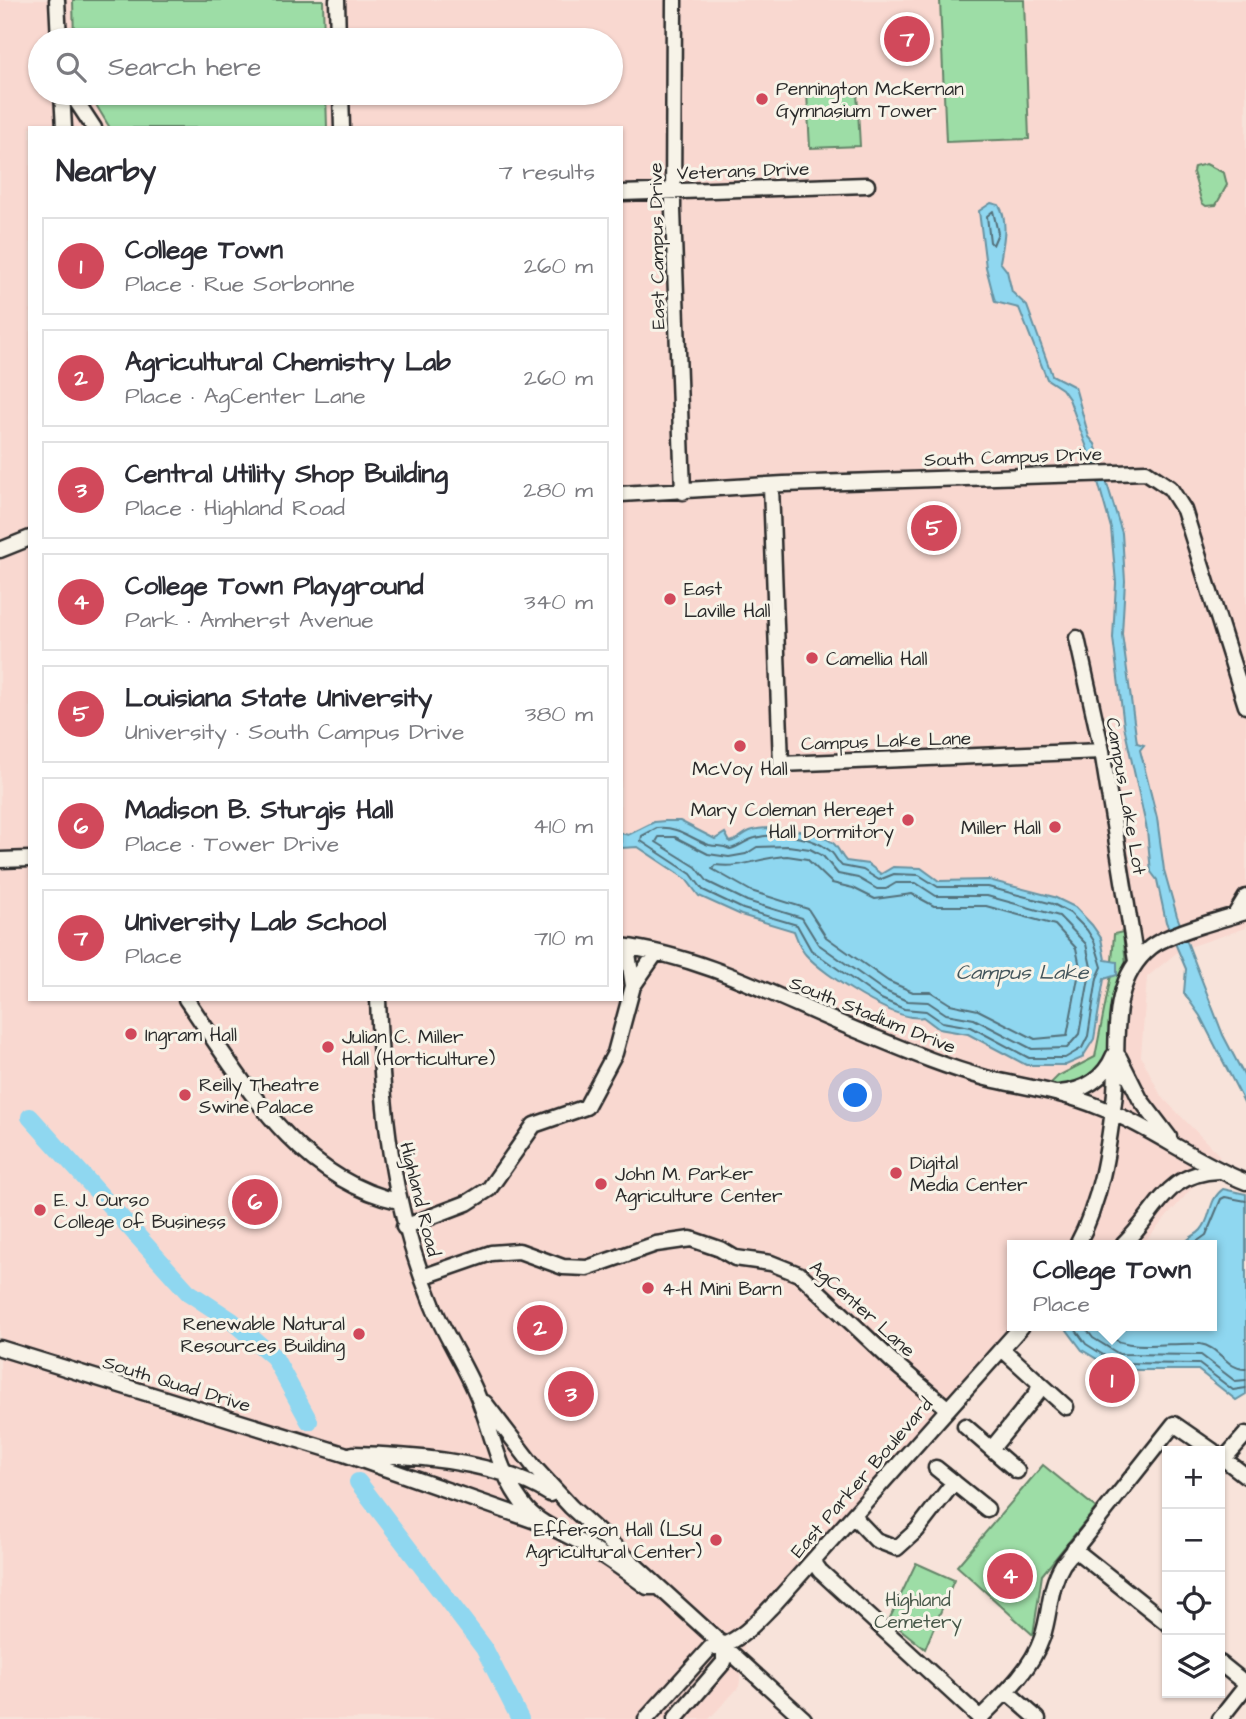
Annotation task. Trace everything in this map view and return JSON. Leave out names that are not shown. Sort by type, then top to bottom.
[{"type":"street","points":[[57,0],[58,28]]},
{"type":"street","points":[[337,0],[338,28]]},
{"type":"street","name":"East Campus Drive","points":[[674,0],[673,191],[683,492]]},
{"type":"street","points":[[63,105],[64,126]]},
{"type":"street","points":[[79,105],[93,126]]},
{"type":"street","points":[[341,105],[342,126]]},
{"type":"street","name":"Veterans Drive","points":[[623,193],[867,185]]},
{"type":"street","name":"South Campus Drive","points":[[623,494],[1146,472],[1170,488],[1180,501],[1246,706]]},
{"type":"street","name":"Campus Lake Lane","points":[[771,486],[781,764],[1102,751]]},
{"type":"street","points":[[0,551],[28,539]]},
{"type":"street","name":"Campus Lake Lot","points":[[1077,638],[1102,751],[1136,961]]},
{"type":"street","points":[[0,860],[28,859]]},
{"type":"street","points":[[1079,1240],[1100,1186],[1112,1113],[1119,1006],[1136,961],[1160,942],[1241,914],[1246,897]]},
{"type":"street","points":[[624,946],[633,986]]},
{"type":"street","name":"South Stadium Drive","points":[[624,946],[734,976],[822,1017],[945,1065],[1057,1093],[1112,1113],[1172,1141]]},
{"type":"street","points":[[404,1227],[467,1203],[489,1189],[534,1125],[586,1107],[615,1053],[633,986],[656,953]]},
{"type":"street","points":[[187,1001],[281,1130],[308,1157],[357,1188],[398,1201]]},
{"type":"street","name":"Highland Road","points":[[378,1001],[384,1124],[404,1227],[447,1337],[477,1395],[504,1472],[527,1510],[545,1524],[586,1545],[647,1587],[657,1587]]},
{"type":"street","points":[[1057,1093],[1071,1092],[1095,1080],[1109,1066],[1116,1051]]},
{"type":"street","points":[[1116,1051],[1123,1070],[1140,1099],[1172,1141],[1221,1171],[1246,1182]]},
{"type":"street","points":[[1127,1240],[1179,1180],[1195,1173],[1221,1171]]},
{"type":"street","name":"AgCenter Lane","points":[[422,1277],[491,1253],[519,1251],[563,1267],[587,1268],[656,1244],[691,1240],[720,1249],[735,1258],[771,1263],[801,1275],[947,1408]]},
{"type":"street","name":"East Parker Boulevard","points":[[646,1719],[710,1648],[724,1647],[746,1633],[1018,1331]]},
{"type":"street","name":"South Quad Drive","points":[[0,1348],[344,1454],[545,1524]]},
{"type":"street","points":[[1002,1349],[1066,1407]]},
{"type":"street","points":[[993,1447],[1037,1394],[1039,1384]]},
{"type":"street","name":"Highland Road","points":[[477,1395],[562,1498],[804,1719]]},
{"type":"street","points":[[813,1561],[820,1571],[979,1718],[1007,1692],[1036,1652],[1044,1635],[1055,1576],[1174,1424],[1206,1446]]},
{"type":"street","points":[[965,1426],[993,1447],[1017,1471]]},
{"type":"street","points":[[1225,1450],[1246,1434]]},
{"type":"street","name":"South Quad Drive","points":[[344,1454],[504,1472],[562,1498]]},
{"type":"street","points":[[1225,1460],[1246,1476]]},
{"type":"street","points":[[936,1468],[987,1509]]},
{"type":"street","points":[[853,1516],[876,1540],[897,1548],[917,1530],[954,1482]]},
{"type":"street","points":[[1074,1549],[1162,1619]]},
{"type":"street","points":[[675,1719],[724,1662],[724,1647]]},
{"type":"street","points":[[1220,1719],[1246,1685],[1225,1667]]},
{"type":"street","points":[[1007,1692],[1038,1719]]},
{"type":"shaded area","points":[[0,0],[1246,0],[1246,928],[1180,950],[1147,977],[1141,1056],[1161,1096],[1220,1156],[1146,1240],[1007,1240],[1007,1331],[1021,1331],[745,1643],[739,1687],[709,1719],[0,1719]]},
{"type":"green space","points":[[73,0],[323,0],[324,28],[74,28]]},
{"type":"green space","points":[[940,0],[1024,0],[1029,139],[946,142]]},
{"type":"green space","points":[[857,92],[860,146],[810,148],[807,93]]},
{"type":"green space","points":[[96,105],[326,105],[327,126],[109,126]]},
{"type":"green space","points":[[1206,164],[1224,173],[1227,185],[1216,205],[1206,206],[1202,203],[1193,172],[1194,167]]},
{"type":"green space","points":[[1123,932],[1126,966],[1109,1052],[1096,1076],[1064,1089],[1048,1086],[1058,1076],[1095,1057],[1111,975],[1117,975],[1117,962],[1112,962],[1114,934]]},
{"type":"green space","points":[[1043,1465],[1096,1508],[1042,1575],[1033,1635],[957,1566]]},
{"type":"green space","name":"Highland Cemetery","points":[[916,1563],[954,1580],[925,1649],[889,1620]]},
{"type":"water","points":[[991,203],[999,205],[1004,219],[1000,262],[1007,271],[1012,292],[1027,306],[1052,375],[1075,387],[1122,533],[1125,581],[1122,634],[1137,743],[1144,745],[1140,750],[1157,818],[1164,870],[1177,916],[1223,1035],[1246,1079],[1246,1106],[1200,1016],[1184,993],[1186,969],[1166,922],[1157,880],[1151,872],[1147,830],[1124,726],[1113,638],[1116,583],[1111,528],[1093,464],[1069,399],[1062,389],[1047,379],[1019,308],[995,302],[986,267],[979,211]]},
{"type":"water","name":"Campus Lake","points":[[680,821],[715,839],[725,833],[730,842],[758,829],[805,832],[833,843],[846,861],[868,864],[881,874],[893,867],[921,868],[939,881],[989,880],[1054,897],[1075,907],[1101,938],[1105,960],[1117,962],[1117,975],[1104,979],[1094,1039],[1082,1058],[1066,1065],[1026,1065],[968,1034],[939,1029],[923,1017],[896,1013],[879,1005],[815,964],[802,950],[794,931],[741,915],[699,896],[686,879],[638,847],[623,848],[623,834],[628,835],[654,822]]},
{"type":"water","points":[[1223,1189],[1246,1194],[1246,1394],[1236,1400],[1198,1370],[1115,1370],[1082,1350],[1068,1331],[1217,1331],[1217,1240],[1188,1240],[1205,1225],[1214,1198]]},
{"type":"waterway","points":[[30,1117],[188,1292],[232,1321],[274,1357],[309,1421]]},
{"type":"waterway","points":[[358,1482],[484,1648],[520,1719]]},
{"type":"place","name":"University Lab School","points":[[907,39]]},
{"type":"place","name":"Pennington McKernan Gymnasium Tower","points":[[762,99]]},
{"type":"place","name":"Louisiana State University","points":[[934,528]]},
{"type":"place","name":"East Laville Hall","points":[[670,599]]},
{"type":"place","name":"Camellia Hall","points":[[812,658]]},
{"type":"place","name":"McVoy Hall","points":[[740,746]]},
{"type":"place","name":"Mary Coleman Hereget Hall Dormitory","points":[[908,820]]},
{"type":"place","name":"Miller Hall","points":[[1055,827]]},
{"type":"place","name":"Ingram Hall","points":[[131,1034]]},
{"type":"place","name":"Julian C. Miller Hall (Horticulture)","points":[[328,1047]]},
{"type":"place","name":"Reilly Theatre Swine Palace","points":[[185,1095]]},
{"type":"place","name":"Digital Media Center","points":[[896,1173]]},
{"type":"place","name":"John M. Parker Agriculture Center","points":[[601,1184]]},
{"type":"place","name":"Madison B. Sturgis Hall","points":[[255,1202]]},
{"type":"place","name":"E. J. Ourso College of Business","points":[[40,1210]]},
{"type":"place","name":"4-H Mini Barn","points":[[648,1288]]},
{"type":"place","name":"Agricultural Chemistry Lab","points":[[540,1328]]},
{"type":"place","name":"Renewable Natural Resources Building","points":[[359,1334]]},
{"type":"place","name":"College Town","points":[[1112,1380]]},
{"type":"place","name":"Central Utility Shop Building","points":[[571,1394]]},
{"type":"place","name":"Efferson Hall (LSU Agricultural Center)","points":[[716,1540]]},
{"type":"place","name":"College Town Playground","points":[[1010,1576]]}]
